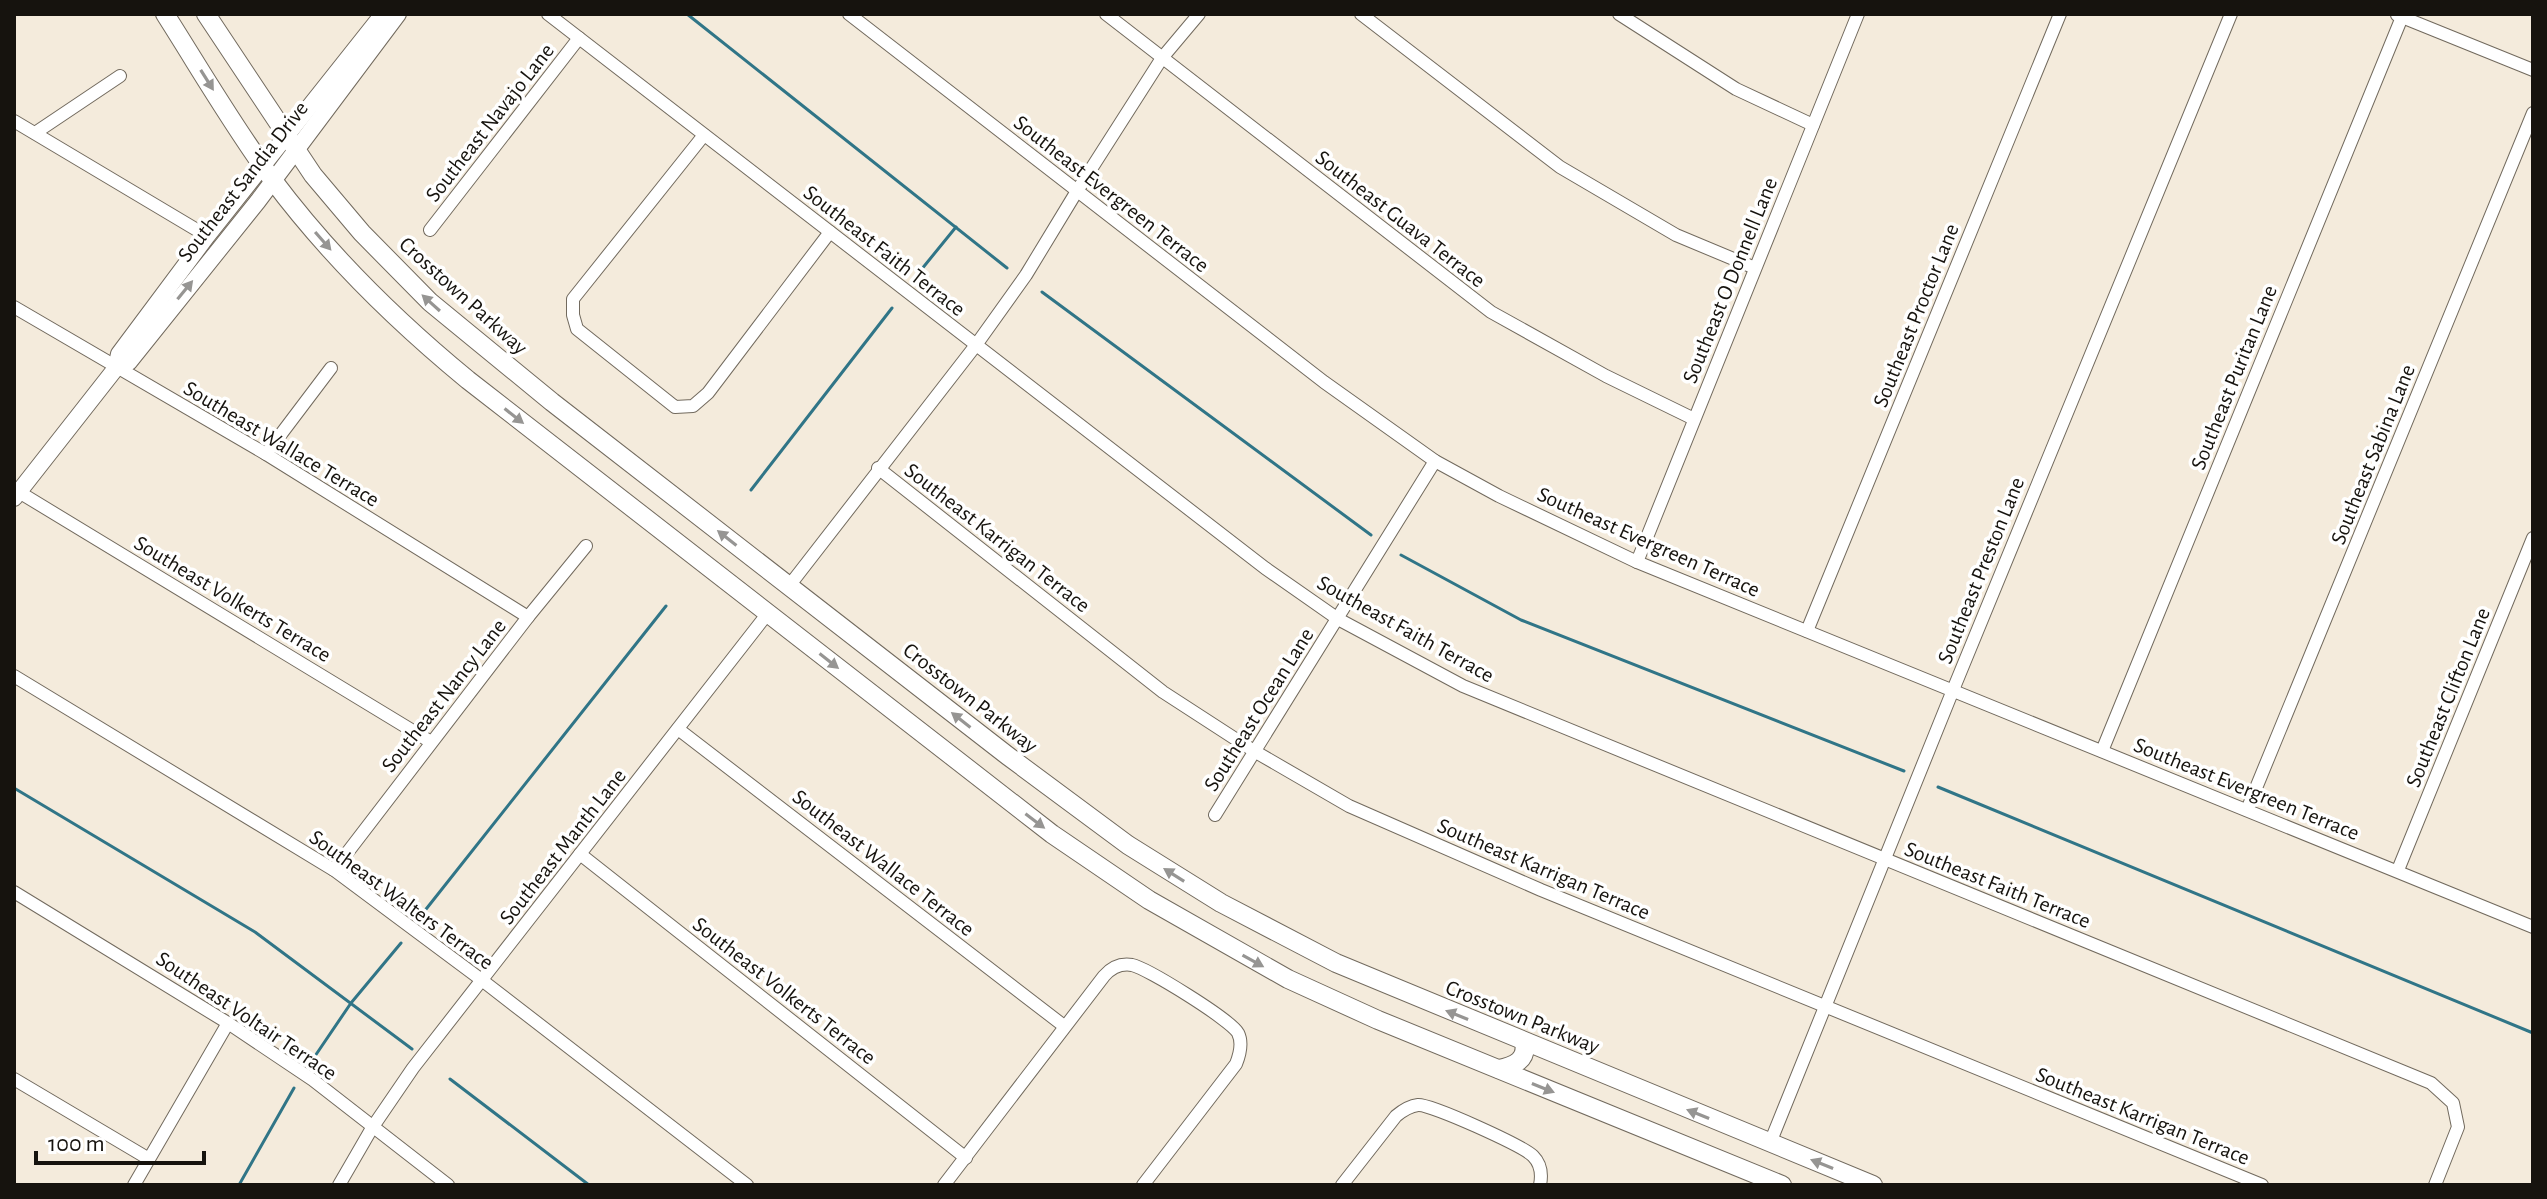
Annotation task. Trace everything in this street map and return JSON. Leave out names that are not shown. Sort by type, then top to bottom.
[{"type":"main road","points":[[165,14],[268,174],[341,262],[417,337],[978,777],[1098,867],[1222,944],[1320,994],[1499,1069],[1746,1179],[1782,1185]]},
{"type":"main road","name":"Crosstown Parkway","points":[[206,14],[291,144],[362,233],[456,325],[1008,756],[1150,860],[1234,910],[1336,963],[1873,1185]]},
{"type":"main road","points":[[978,777],[980,769],[990,759],[1008,756]]},
{"type":"main road","points":[[1499,1069],[1521,1059],[1524,1042]]},
{"type":"street","name":"Southeast Sandia Drive","points":[[291,144],[383,14]]},
{"type":"street","name":"Southeast Sandia Drive","points":[[16,493],[116,368],[129,362],[291,144],[398,14]]},
{"type":"street","name":"Southeast Faith Terrace","points":[[548,14],[1194,515],[1338,619],[1463,686],[2431,1083],[2453,1103],[2458,1127],[2435,1185]]},
{"type":"street","name":"Southeast Evergreen Terrace","points":[[849,14],[1324,382],[1435,461],[1499,496],[1637,562],[2533,927]]},
{"type":"street","name":"Southeast Guava Terrace","points":[[1106,14],[1491,312],[1606,376],[1694,419]]},
{"type":"street","points":[[789,586],[976,345],[1026,275],[1162,58],[1199,14]]},
{"type":"street","points":[[1361,14],[1560,167],[1676,235],[1755,268]]},
{"type":"street","points":[[1619,14],[1736,89],[1813,125]]},
{"type":"street","name":"Southeast O Donnell Lane","points":[[1637,562],[1858,14]]},
{"type":"street","name":"Southeast Proctor Lane","points":[[1807,631],[2060,14]]},
{"type":"street","name":"Southeast Preston Lane","points":[[1770,1143],[2231,14]]},
{"type":"street","points":[[2398,16],[2533,70]]},
{"type":"street","name":"Southeast Puritan Lane","points":[[2102,751],[2398,16]]},
{"type":"street","name":"Southeast Navajo Lane","points":[[430,230],[579,38]]},
{"type":"street","points":[[35,133],[120,76]]},
{"type":"street","name":"Southeast Sabina Lane","points":[[2247,810],[2533,113]]},
{"type":"street","points":[[14,121],[207,236]]},
{"type":"street","points":[[704,135],[573,299],[577,329],[675,407],[693,406],[708,393],[830,232]]},
{"type":"street","name":"Southeast Sandia Drive","points":[[116,368],[119,354],[207,236],[268,174]]},
{"type":"street","name":"Southeast Wallace Terrace","points":[[14,307],[266,454],[528,617]]},
{"type":"street","points":[[266,454],[331,368]]},
{"type":"street","name":"Southeast Ocean Lane","points":[[1215,815],[1435,461]]},
{"type":"street","name":"Southeast Karrigan Terrace","points":[[878,468],[1163,692],[1254,751],[1349,806],[1824,1008],[2262,1185]]},
{"type":"street","name":"Southeast Volkerts Terrace","points":[[16,493],[431,742]]},
{"type":"street","name":"Southeast Clifton Lane","points":[[2398,870],[2533,538]]},
{"type":"street","name":"Southeast Nancy Lane","points":[[334,870],[586,546]]},
{"type":"street","name":"Southeast Manth Lane","points":[[339,1185],[372,1128],[413,1068],[768,613]]},
{"type":"street","name":"Southeast Walters Terrace","points":[[14,676],[334,870],[747,1185]]},
{"type":"street","name":"Southeast Wallace Terrace","points":[[678,729],[1064,1026]]},
{"type":"street","name":"Southeast Volkerts Terrace","points":[[580,854],[966,1158]]},
{"type":"street","name":"Southeast Voltair Terrace","points":[[14,892],[228,1023],[313,1080],[448,1185]]},
{"type":"street","points":[[944,1185],[1104,976],[1116,966],[1135,965],[1233,1027],[1239,1035],[1240,1055],[1143,1185]]},
{"type":"street","points":[[134,1185],[228,1023]]},
{"type":"street","points":[[14,1079],[149,1159]]},
{"type":"street","points":[[1342,1185],[1396,1116],[1408,1107],[1424,1106],[1530,1153],[1541,1170],[1540,1185]]},
{"type":"waterway","points":[[687,14],[1007,268]]},
{"type":"waterway","points":[[921,270],[956,227]]},
{"type":"waterway","points":[[1042,292],[1371,535]]},
{"type":"waterway","points":[[751,490],[892,308]]},
{"type":"waterway","points":[[1401,555],[1521,620],[1904,771]]},
{"type":"waterway","points":[[423,913],[666,606]]},
{"type":"waterway","points":[[1938,787],[2533,1033]]},
{"type":"waterway","points":[[14,788],[255,932],[412,1049]]},
{"type":"waterway","points":[[313,1059],[351,1003],[401,943]]},
{"type":"waterway","points":[[450,1079],[589,1185]]},
{"type":"waterway","points":[[239,1185],[294,1088]]}]
